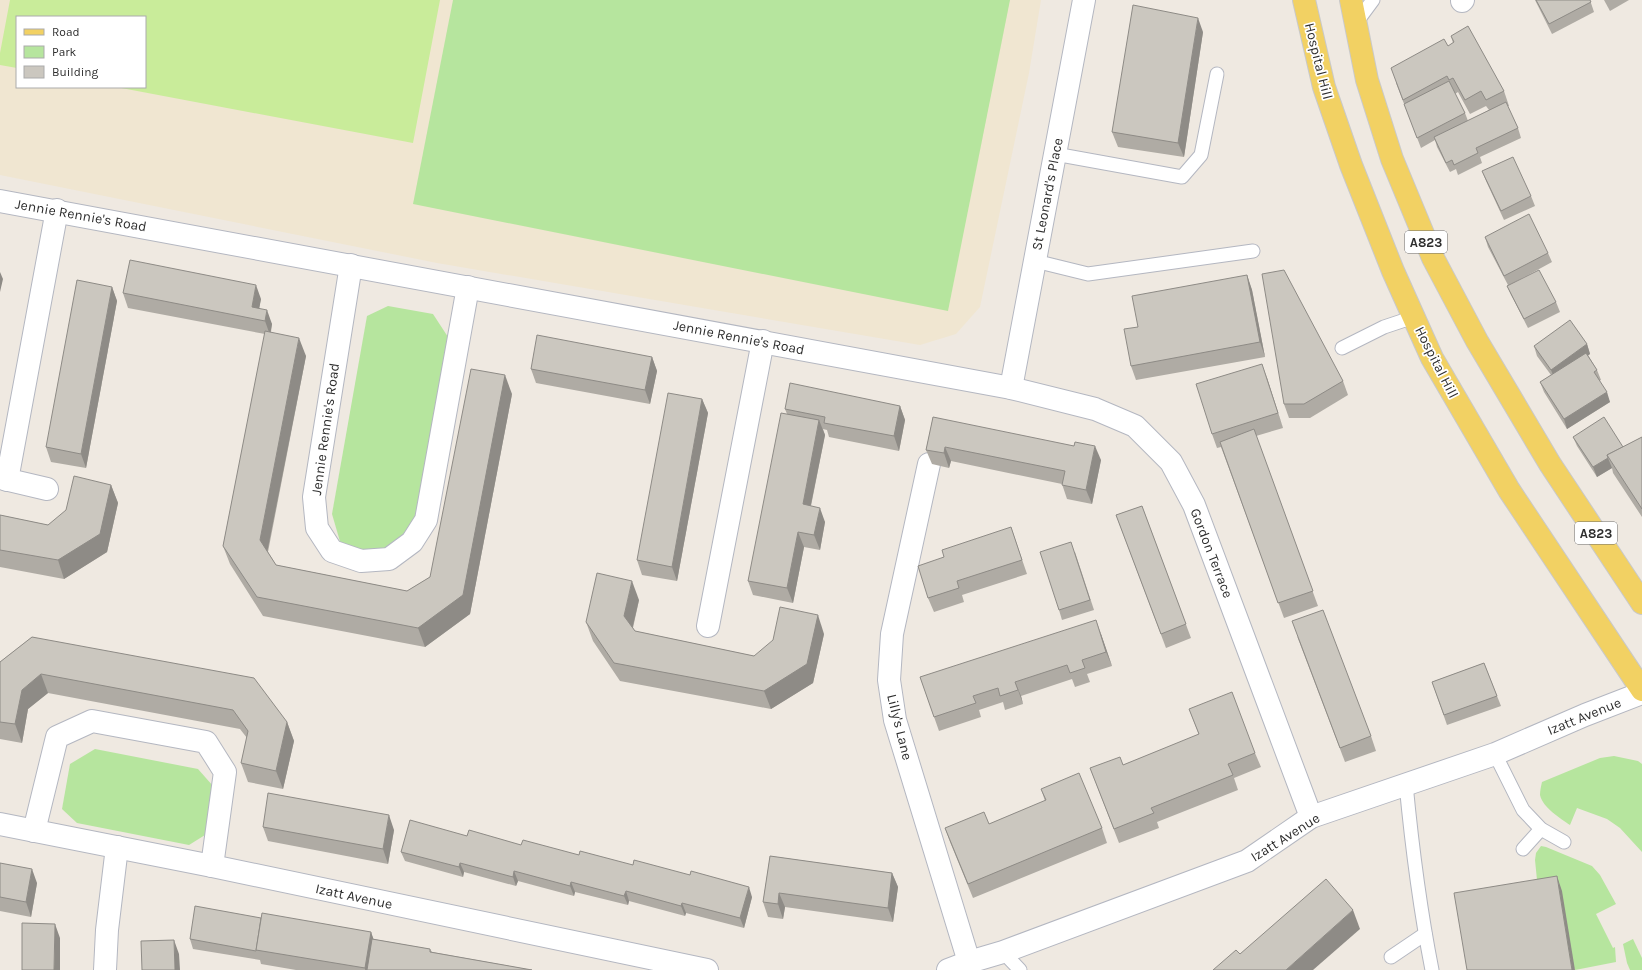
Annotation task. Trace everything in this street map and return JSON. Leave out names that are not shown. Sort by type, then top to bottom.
[{"type":"main road","name":"Hospital Hill","points":[[1304,0],[1324,87],[1351,165],[1393,271],[1432,358],[1509,490],[1642,690]]},
{"type":"main road","name":"A823","points":[[1351,0],[1367,80],[1392,159],[1433,258],[1476,341],[1550,464],[1642,603]]},
{"type":"street","name":"St Leonard's Place","points":[[1011,388],[1084,0]]},
{"type":"street","name":"Jennie Rennie's Road","points":[[0,201],[57,210],[1011,388]]},
{"type":"street","points":[[47,488],[3,479],[57,210]]},
{"type":"street","name":"Jennie Rennie's Road","points":[[350,265],[314,497],[316,528],[332,550],[361,561],[389,559],[412,542],[426,520],[468,287]]},
{"type":"street","points":[[708,626],[763,341]]},
{"type":"street","name":"Gordon Terrace","points":[[1011,388],[1095,409],[1135,426],[1171,462],[1194,505],[1312,817]]},
{"type":"street","name":"Lilly's Lane","points":[[929,464],[892,634],[889,680],[895,720],[969,962]]},
{"type":"street","name":"Izatt Avenue","points":[[948,970],[1003,952],[1247,861],[1312,817],[1495,754],[1584,715],[1642,693]]},
{"type":"street","points":[[34,831],[57,737],[92,721],[206,742],[225,772],[212,866]]},
{"type":"street","name":"Izatt Avenue","points":[[0,824],[212,866],[707,970]]},
{"type":"street","points":[[105,970],[107,930],[117,847]]},
{"type":"lane","points":[[1356,23],[1372,0]]},
{"type":"lane","points":[[1055,154],[1182,176],[1202,155],[1218,74]]},
{"type":"lane","points":[[1035,261],[1088,274],[1253,250]]},
{"type":"lane","points":[[1342,348],[1384,327],[1414,317]]},
{"type":"lane","points":[[1495,754],[1523,810],[1541,829],[1564,842]]},
{"type":"lane","points":[[1406,784],[1411,838],[1425,934],[1432,970]]},
{"type":"lane","points":[[1523,850],[1541,829]]},
{"type":"lane","points":[[1391,957],[1425,934]]},
{"type":"lane","points":[[1003,952],[1020,970]]},
{"type":"shaded area","points":[[0,0],[1041,0],[1029,73],[980,307],[956,334],[920,345],[437,263],[0,175]]},
{"type":"green space","points":[[10,0],[440,0],[413,143],[121,88],[146,88],[146,16],[16,16],[16,68],[0,65],[0,53]]},
{"type":"green space","points":[[453,0],[1010,0],[948,311],[413,204]]},
{"type":"green space","points":[[388,306],[433,314],[448,337],[412,534],[384,555],[341,545],[332,514],[367,316]]},
{"type":"green space","points":[[95,749],[198,769],[213,786],[205,835],[189,845],[77,823],[62,809],[70,764]]},
{"type":"green space","points":[[1614,756],[1638,761],[1642,764],[1642,852],[1620,828],[1607,819],[1577,808],[1570,825],[1548,808],[1540,795],[1542,782],[1600,758]]},
{"type":"green space","points":[[1541,846],[1592,866],[1600,875],[1616,904],[1596,914],[1613,948],[1615,947],[1616,962],[1575,970],[1537,880],[1535,860],[1536,853]]},
{"type":"green space","points":[[1633,939],[1642,958],[1642,970],[1630,970],[1627,963],[1623,944]]},
{"type":"building","points":[[1536,0],[1590,0],[1591,2],[1549,24]]},
{"type":"building","points":[[1133,5],[1198,18],[1178,143],[1112,132]]},
{"type":"building","points":[[1468,26],[1504,91],[1486,100],[1481,91],[1465,100],[1453,78],[1449,80],[1447,76],[1403,100],[1391,68],[1444,39],[1448,46],[1454,42],[1451,36]]},
{"type":"building","points":[[1449,81],[1465,113],[1417,138],[1404,104]]},
{"type":"building","points":[[1506,102],[1518,128],[1476,148],[1478,153],[1454,165],[1452,160],[1446,163],[1434,137]]},
{"type":"building","points":[[1513,157],[1531,196],[1501,211],[1482,171]]},
{"type":"building","points":[[1529,214],[1548,253],[1504,276],[1485,237]]},
{"type":"building","points":[[130,260],[256,285],[252,307],[267,310],[265,321],[123,293]]},
{"type":"building","points":[[1284,270],[1343,381],[1304,404],[1284,404],[1262,274]]},
{"type":"building","points":[[1539,270],[1556,302],[1524,319],[1507,286]]},
{"type":"building","points":[[1247,275],[1260,342],[1131,366],[1124,329],[1138,327],[1132,296]]},
{"type":"building","points":[[77,280],[112,287],[81,454],[46,447]]},
{"type":"building","points":[[1570,320],[1587,344],[1551,370],[1534,346]]},
{"type":"building","points":[[265,331],[299,338],[260,540],[276,565],[407,591],[430,577],[471,369],[505,375],[463,595],[418,628],[257,597],[223,546]]},
{"type":"building","points":[[537,335],[652,357],[645,390],[531,369]]},
{"type":"building","points":[[1586,353],[1597,370],[1594,372],[1607,392],[1564,419],[1540,382]]},
{"type":"building","points":[[1262,364],[1278,413],[1212,434],[1196,384]]},
{"type":"building","points":[[790,383],[900,406],[894,436],[824,423],[825,417],[785,409]]},
{"type":"building","points":[[668,393],[702,399],[672,567],[637,560]]},
{"type":"building","points":[[781,413],[819,420],[803,504],[820,508],[814,535],[798,532],[787,588],[748,581]]},
{"type":"building","points":[[933,417],[1074,446],[1075,442],[1095,446],[1086,490],[1062,485],[1065,471],[945,447],[944,453],[926,450]]},
{"type":"building","points":[[1604,417],[1623,447],[1607,455],[1608,458],[1593,467],[1573,437]]},
{"type":"building","points":[[1254,429],[1313,591],[1278,603],[1220,442]]},
{"type":"building","points":[[1642,437],[1642,509],[1607,455]]},
{"type":"building","points":[[74,476],[111,485],[100,534],[58,560],[0,550],[0,515],[48,525],[66,510]]},
{"type":"building","points":[[1142,506],[1186,624],[1161,634],[1116,515]]},
{"type":"building","points":[[1011,527],[1022,560],[957,581],[959,588],[928,598],[918,566],[944,557],[942,550]]},
{"type":"building","points":[[1071,542],[1090,600],[1059,610],[1040,552]]},
{"type":"building","points":[[597,573],[632,581],[624,616],[635,631],[754,656],[773,640],[780,607],[818,615],[807,664],[764,691],[614,663],[586,622]]},
{"type":"building","points":[[1323,610],[1371,736],[1340,748],[1292,621]]},
{"type":"building","points":[[1096,620],[1106,652],[1082,660],[1085,668],[1070,673],[1067,665],[1015,682],[1018,690],[1000,696],[998,688],[973,696],[976,703],[934,717],[920,677]]},
{"type":"building","points":[[32,637],[254,678],[287,722],[276,771],[241,763],[248,731],[233,710],[41,674],[22,690],[15,724],[0,722],[0,662]]},
{"type":"building","points":[[1484,663],[1497,696],[1444,715],[1432,682]]},
{"type":"building","points":[[1232,692],[1255,753],[1228,764],[1233,775],[1151,808],[1154,813],[1114,829],[1090,768],[1120,757],[1123,765],[1199,734],[1189,709]]},
{"type":"building","points":[[1079,773],[1102,828],[968,884],[945,828],[984,812],[989,824],[1046,800],[1041,789]]},
{"type":"building","points":[[268,793],[389,815],[383,849],[263,827]]},
{"type":"building","points":[[410,820],[467,836],[469,830],[521,845],[523,840],[579,855],[580,851],[633,865],[634,860],[690,875],[691,871],[749,887],[740,918],[682,903],[681,906],[626,891],[624,896],[571,882],[570,886],[514,871],[513,877],[460,863],[459,867],[401,852]]},
{"type":"building","points":[[770,856],[892,873],[888,908],[779,893],[778,904],[763,902]]},
{"type":"building","points":[[0,863],[32,869],[26,902],[0,897]]},
{"type":"building","points":[[1557,876],[1572,970],[1467,970],[1454,893]]},
{"type":"building","points":[[1326,879],[1353,910],[1286,970],[1213,970],[1236,950],[1240,954]]},
{"type":"building","points":[[195,906],[261,918],[256,951],[190,939]]},
{"type":"building","points":[[262,913],[371,932],[365,968],[256,950]]},
{"type":"building","points":[[22,923],[55,924],[54,970],[22,970]]},
{"type":"building","points":[[372,939],[430,949],[430,952],[532,970],[367,970]]},
{"type":"building","points":[[174,940],[175,970],[142,970],[141,941]]}]
